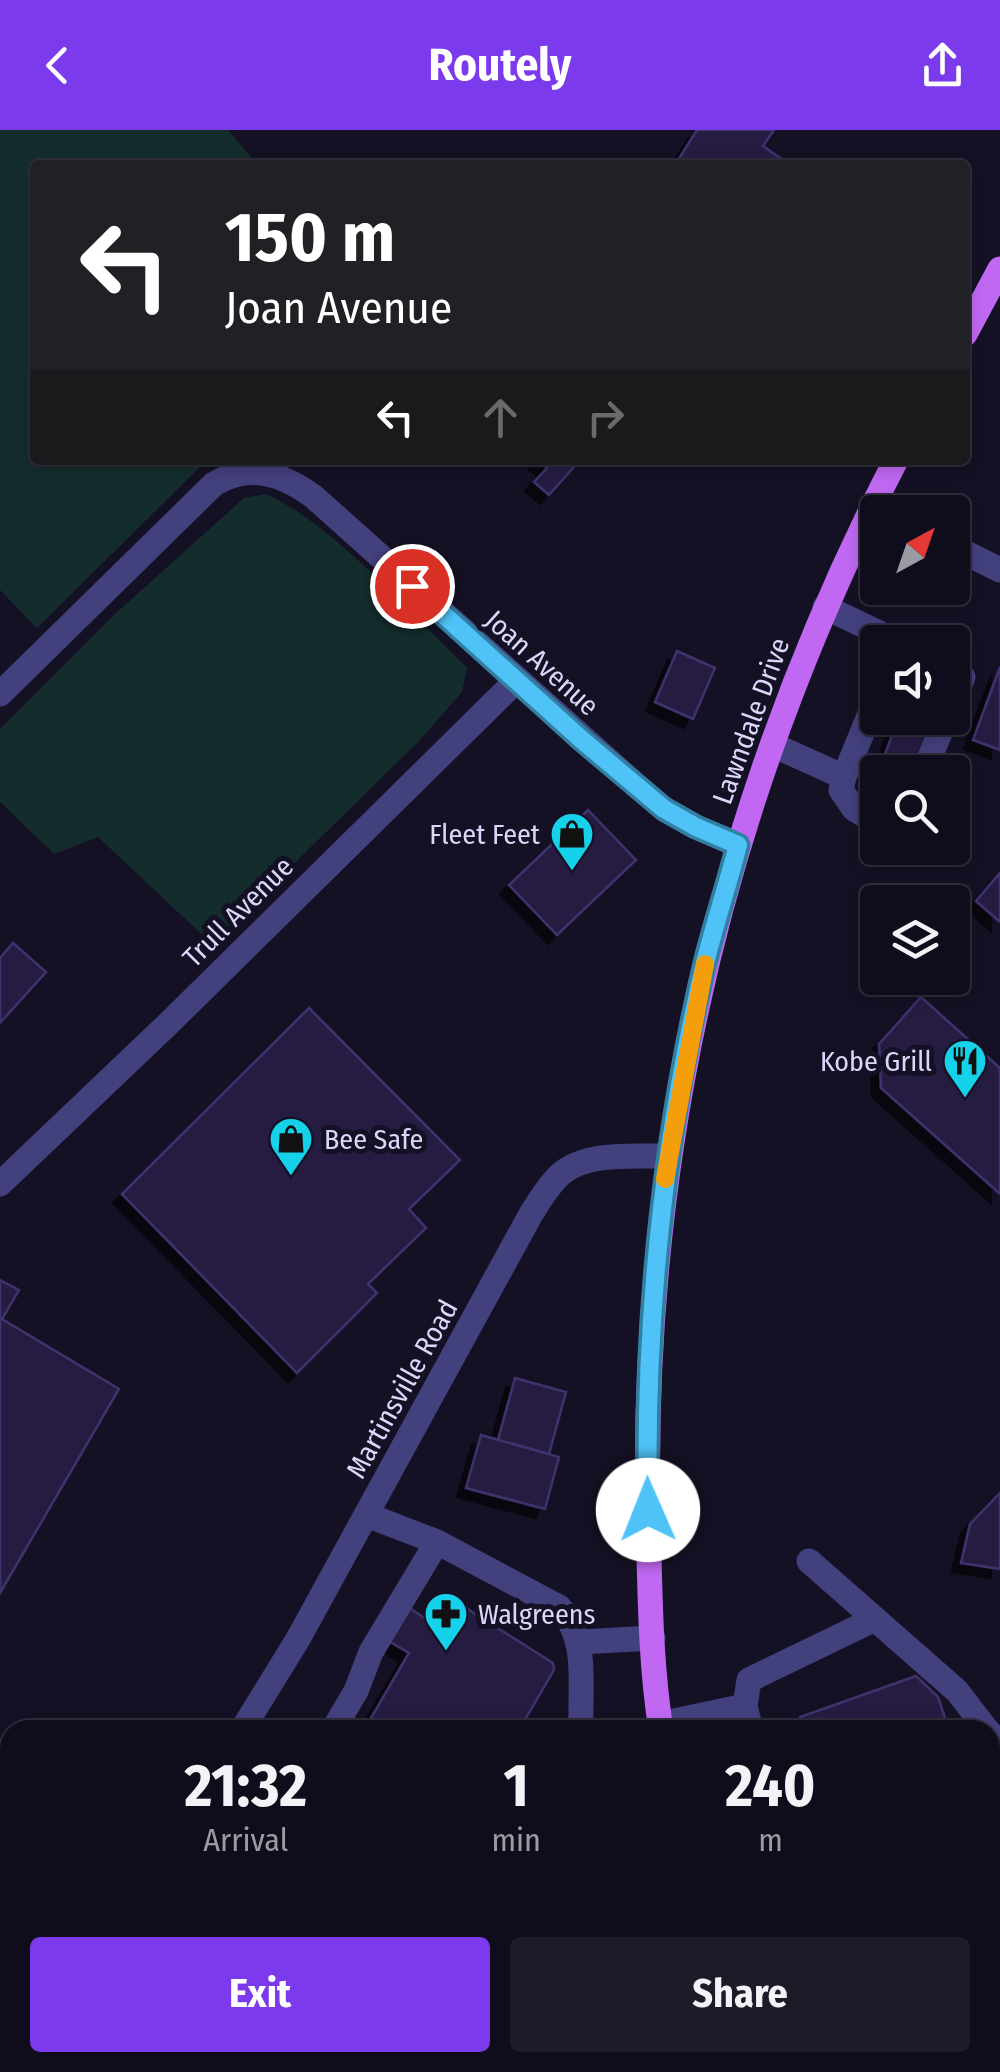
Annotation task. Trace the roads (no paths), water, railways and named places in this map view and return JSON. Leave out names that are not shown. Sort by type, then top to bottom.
[{"type":"main road","points":[[970,328],[993,300],[1000,269]]},
{"type":"main road","name":"Lawndale Drive","points":[[885,495],[894,465]]},
{"type":"main road","name":"Lawndale Drive","points":[[659,1720],[648,1477],[649,1382],[653,1287],[668,1156],[705,963],[738,845],[825,607],[860,546]]},
{"type":"street","name":"Joan Avenue","points":[[0,694],[214,484],[245,471],[280,475],[314,497],[664,809],[738,845]]},
{"type":"street","points":[[970,555],[1000,570]]},
{"type":"street","points":[[825,607],[863,625]]},
{"type":"street","name":"Trull Avenue","points":[[0,1184],[516,680]]},
{"type":"street","points":[[860,812],[841,790],[861,735]]},
{"type":"street","points":[[773,746],[844,778]]},
{"type":"street","name":"Martinsville Road","points":[[248,1720],[368,1515],[522,1230],[556,1178],[577,1162],[668,1156]]},
{"type":"street","points":[[368,1515],[438,1542],[558,1607],[570,1619],[580,1642],[581,1720]]},
{"type":"street","points":[[339,1720],[356,1691],[371,1652],[438,1542]]},
{"type":"street","points":[[808,1561],[957,1692],[979,1720]]},
{"type":"street","points":[[748,1718],[749,1680],[874,1619]]},
{"type":"street","points":[[580,1642],[653,1638]]},
{"type":"place","name":"Fleet Feet","points":[[572,872]]},
{"type":"place","name":"Kobe Grill","points":[[965,1099]]},
{"type":"place","name":"Bee Safe","points":[[291,1177]]},
{"type":"place","name":"Walgreens","points":[[446,1652]]}]
